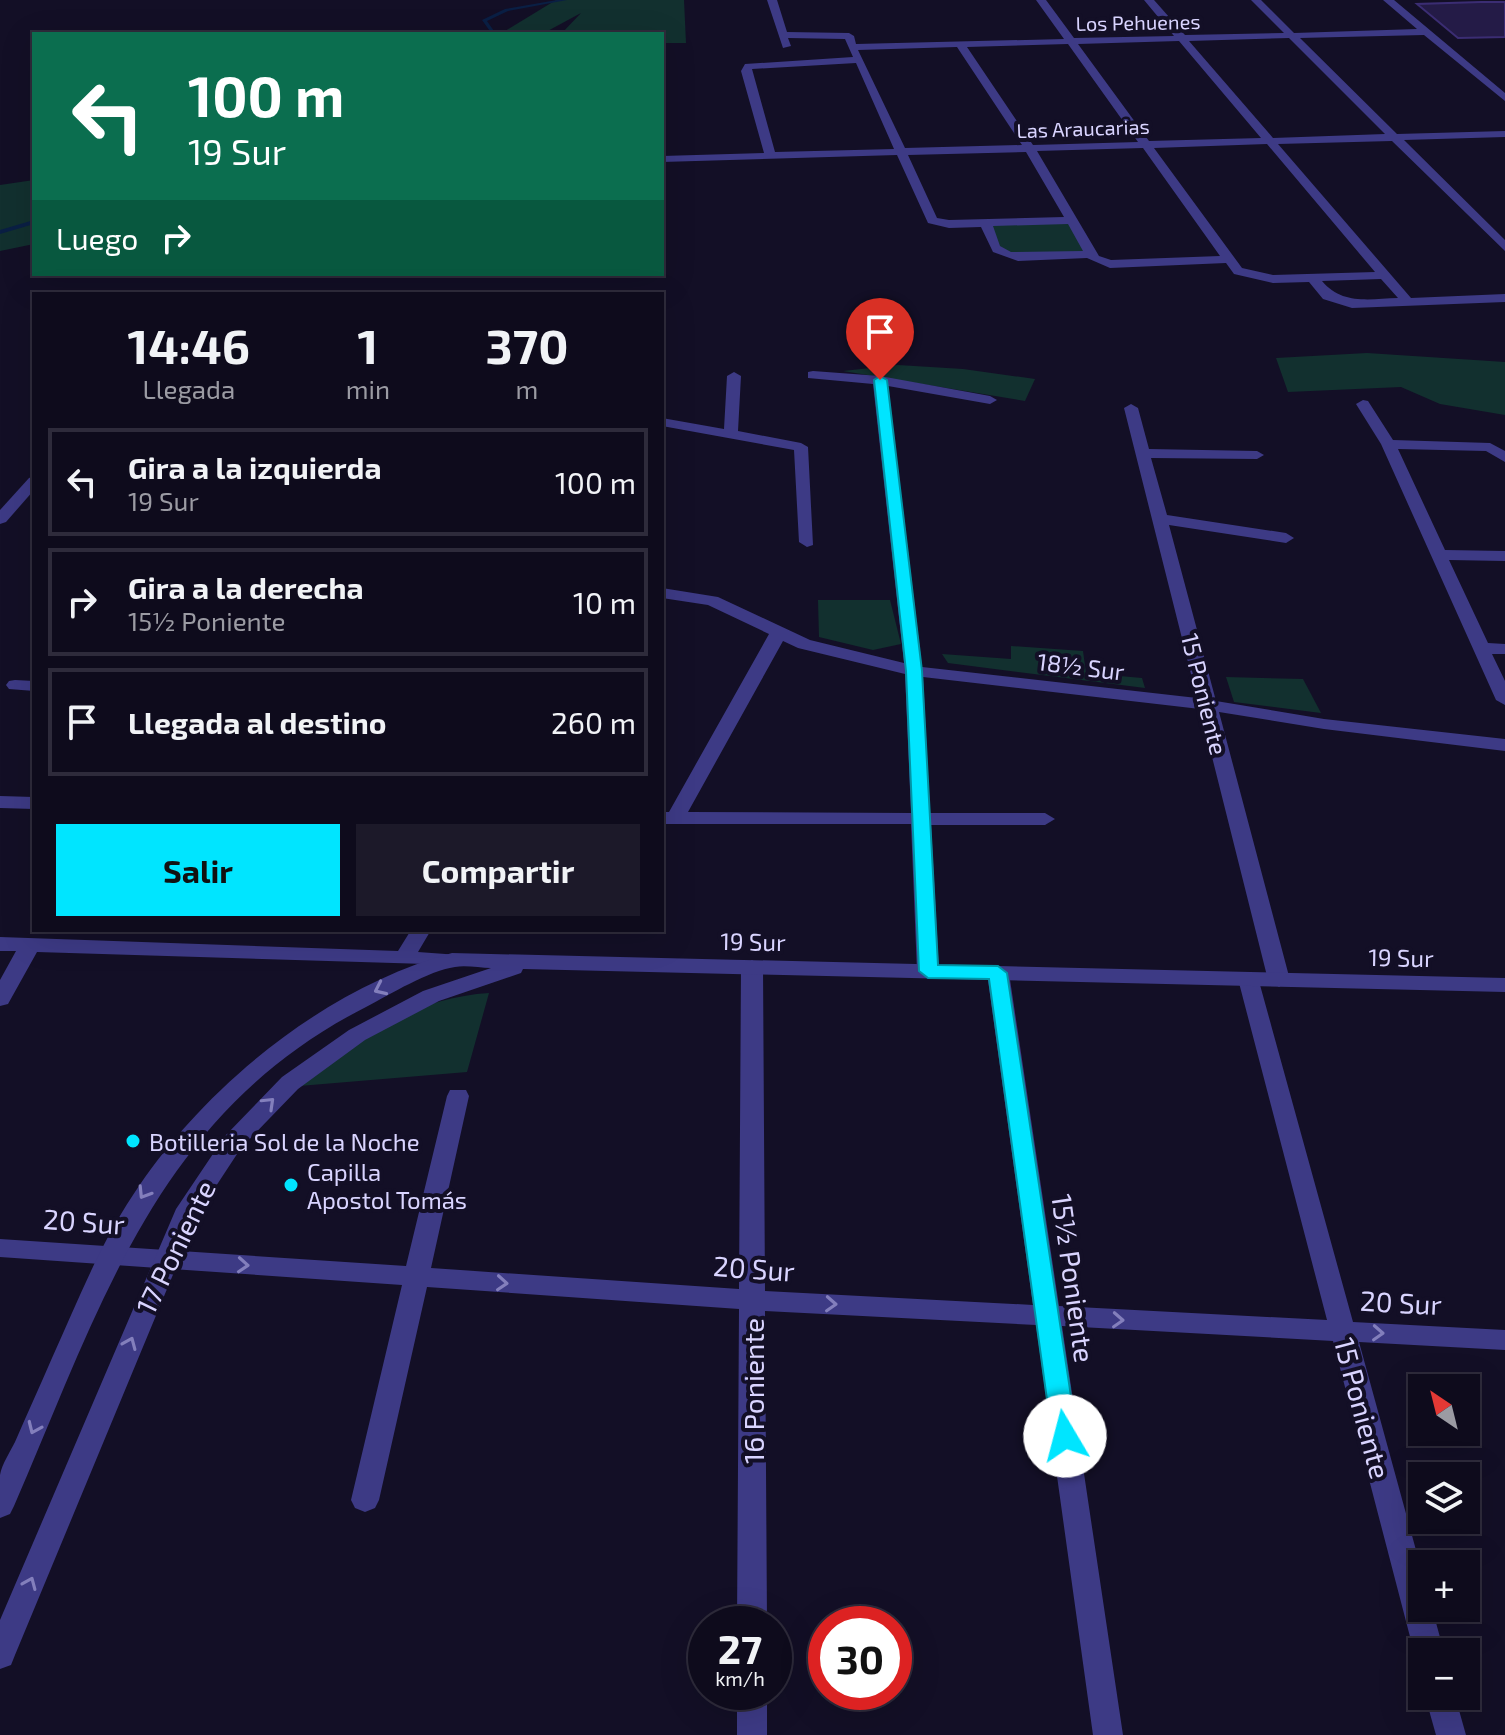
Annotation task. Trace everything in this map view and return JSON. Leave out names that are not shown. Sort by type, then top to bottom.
[{"type":"street","points":[[772,0],[793,63]]},
{"type":"street","points":[[1041,0],[1227,259],[1248,275],[1314,279],[1386,275]]},
{"type":"street","points":[[1149,0],[1408,302]]},
{"type":"street","points":[[1256,0],[1505,247]]},
{"type":"street","points":[[1388,0],[1505,98]]},
{"type":"street","name":"Los Pehuenes","points":[[853,47],[1425,32]]},
{"type":"street","points":[[782,35],[849,36],[903,152],[927,216],[942,224],[1072,220]]},
{"type":"street","points":[[960,44],[1030,148],[1096,258]]},
{"type":"street","points":[[771,156],[746,71],[749,66],[860,60]]},
{"type":"street","name":"Las Araucarias","points":[[664,159],[1505,134]]},
{"type":"street","points":[[986,224],[996,250],[1018,257],[1227,259]]},
{"type":"street","points":[[1314,279],[1328,296],[1340,302],[1505,298]]},
{"type":"street","points":[[813,375],[880,380],[990,400]]},
{"type":"street","points":[[731,435],[734,376]]},
{"type":"street","points":[[880,380],[914,671],[928,971]]},
{"type":"street","points":[[1363,404],[1388,444],[1505,700]]},
{"type":"street","name":"15 Poniente","points":[[1131,408],[1279,980]]},
{"type":"street","points":[[664,422],[801,447],[807,542]]},
{"type":"street","points":[[1388,444],[1490,447],[1505,458]]},
{"type":"street","points":[[1143,453],[1257,455]]},
{"type":"street","points":[[0,519],[32,483]]},
{"type":"street","points":[[1160,519],[1286,538]]},
{"type":"street","points":[[1438,555],[1505,556]]},
{"type":"street","name":"18½ Sur","points":[[664,593],[712,601],[778,634],[831,652],[914,671],[1208,705],[1324,724],[1505,745]]},
{"type":"street","points":[[669,818],[778,634]]},
{"type":"street","points":[[1481,648],[1505,649]]},
{"type":"street","points":[[0,802],[32,803]]},
{"type":"street","points":[[669,818],[1045,819]]},
{"type":"street","points":[[404,958],[420,932]]},
{"type":"street","name":"19 Sur","points":[[0,944],[30,945],[68,938],[452,960],[1249,979],[1503,990]]},
{"type":"street","points":[[0,999],[30,945]]},
{"type":"street","name":"17 Poniente","points":[[0,1506],[111,1254],[132,1213],[183,1139],[248,1075],[328,1017],[394,983],[452,960]]},
{"type":"street","name":"17 Poniente","points":[[0,1655],[188,1209],[233,1142],[290,1083],[381,1021],[431,996],[506,969],[548,962]]},
{"type":"street","name":"16 Poniente","points":[[752,967],[752,1606]]},
{"type":"street","name":"15½ Poniente","points":[[998,973],[1108,1735]]},
{"type":"street","name":"15 Poniente","points":[[1249,979],[1425,1638]]},
{"type":"street","points":[[365,1500],[458,1096]]},
{"type":"street","name":"20 Sur","points":[[0,1248],[753,1300],[1505,1340]]},
{"type":"street","points":[[752,1710],[752,1735]]},
{"type":"street","points":[[1444,1710],[1451,1735]]},
{"type":"green space","points":[[556,0],[684,0],[686,43],[664,43],[664,32],[563,32],[581,13],[546,32],[503,32]]},
{"type":"green space","points":[[32,180],[32,244],[0,251],[0,185]]},
{"type":"green space","points":[[1072,220],[1091,254],[1003,254],[986,224]]},
{"type":"green space","points":[[1367,353],[1505,362],[1505,415],[1440,404],[1401,387],[1288,392],[1276,358]]},
{"type":"green space","points":[[898,365],[963,369],[1035,379],[1025,401],[843,371]]},
{"type":"green space","points":[[818,600],[890,600],[901,644],[873,650],[819,637]]},
{"type":"green space","points":[[1011,646],[1083,651],[1086,673],[1142,678],[1145,688],[948,663],[942,654],[1011,659]]},
{"type":"green space","points":[[1226,677],[1303,679],[1321,713],[1234,702]]},
{"type":"green space","points":[[489,993],[467,1072],[275,1088],[351,1041],[403,1014],[459,997]]},
{"type":"building","points":[[1505,2],[1505,37],[1458,38],[1417,4]]},
{"type":"waterway","points":[[493,32],[484,20],[507,10],[565,0]]},
{"type":"waterway","points":[[0,232],[32,223]]},
{"type":"place","name":"Botilleria Sol de la Noche","points":[[133,1141]]},
{"type":"place","name":"Capilla Apostol Tomás","points":[[291,1185]]},
{"type":"route","points":[[880,380],[914,671],[928,971],[998,973],[1065,1436]]}]
